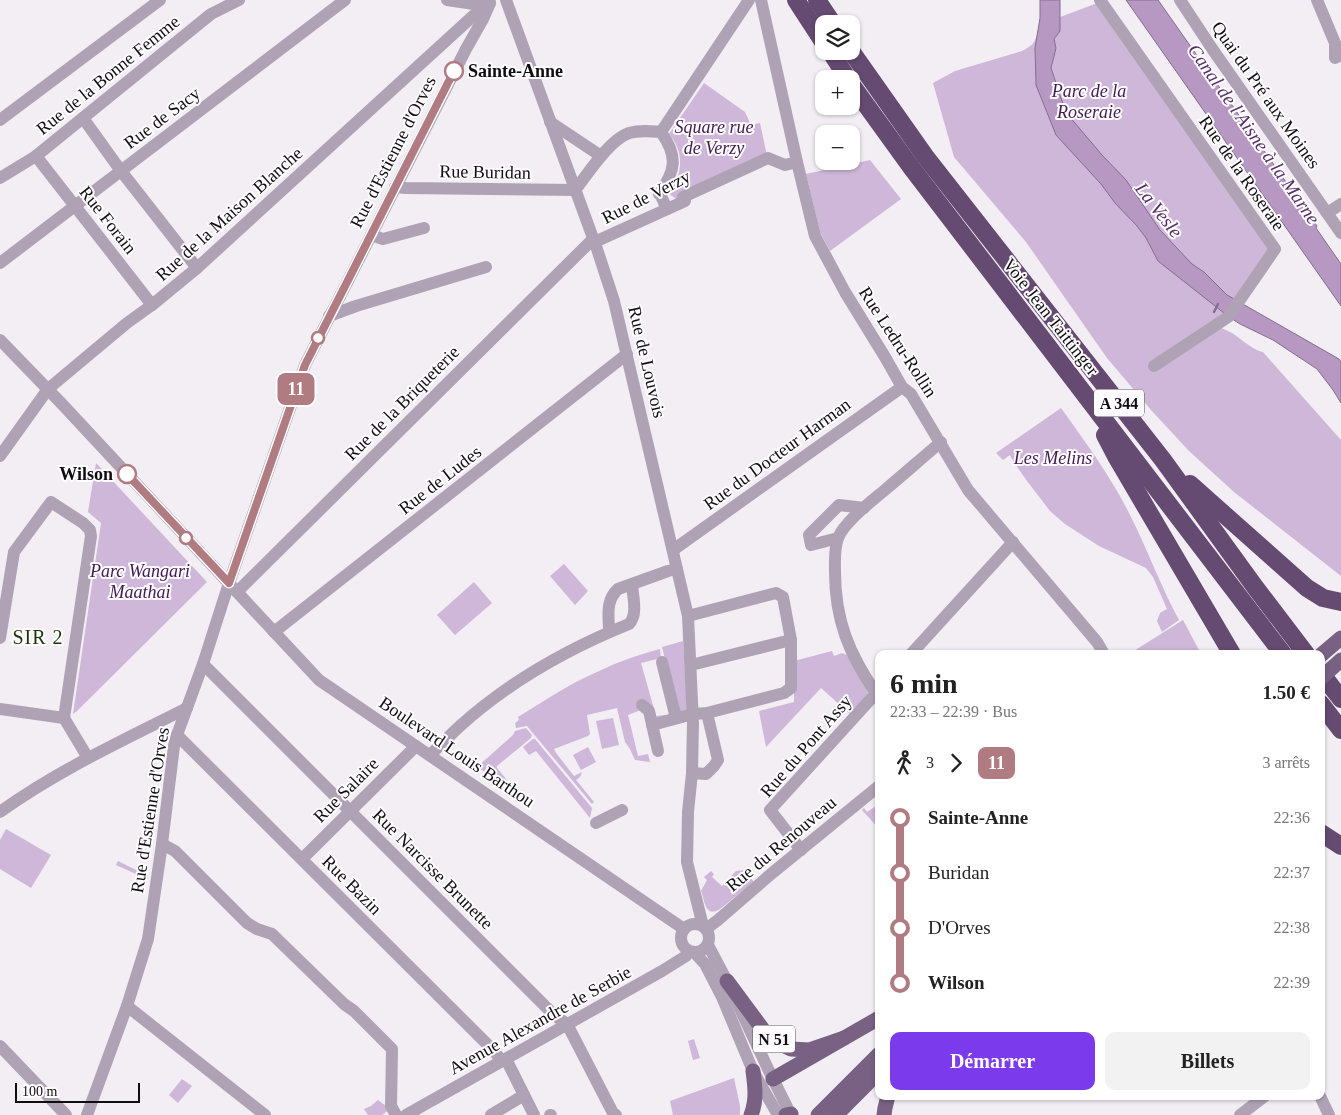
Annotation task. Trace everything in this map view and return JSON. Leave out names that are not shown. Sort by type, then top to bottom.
[{"type":"highway","points":[[796,0],[815,28]]},
{"type":"highway","points":[[817,0],[827,15]]},
{"type":"highway","name":"Voie Jean Taittinger","points":[[857,60],[926,156],[1163,460],[1303,650]]},
{"type":"highway","name":"Voie Jean Taittinger","points":[[860,96],[911,167],[1280,650]]},
{"type":"highway","points":[[1082,390],[1117,458],[1230,650]]},
{"type":"highway","points":[[1163,460],[1307,588],[1323,598],[1341,602]]},
{"type":"highway","points":[[1325,678],[1340,698]]},
{"type":"highway","points":[[1325,709],[1341,730]]},
{"type":"highway","points":[[1325,836],[1341,846]]},
{"type":"main road","points":[[1325,674],[1341,660]]},
{"type":"main road","name":"N 51","points":[[727,981],[764,1031],[778,1043],[791,1049],[809,1050],[844,1038]]},
{"type":"main road","name":"N 51","points":[[773,1079],[875,1020]]},
{"type":"main road","points":[[818,1115],[875,1058]]},
{"type":"main road","name":"N 51","points":[[751,1115],[754,1109],[756,1091],[753,1071]]},
{"type":"main road","points":[[836,1115],[875,1076]]},
{"type":"main road","points":[[884,1115],[887,1100]]},
{"type":"main road","points":[[786,1115],[791,1115]]},
{"type":"street","points":[[0,120],[160,0]]},
{"type":"street","name":"Rue de la Bonne Femme","points":[[0,178],[36,156],[211,14],[239,0]]},
{"type":"street","name":"Rue de Sacy","points":[[0,263],[345,0]]},
{"type":"street","points":[[447,0],[474,4],[492,1]]},
{"type":"street","name":"Rue de Louvois","points":[[506,0],[614,301],[688,616],[693,714],[687,862],[696,897],[696,927]]},
{"type":"street","points":[[660,132],[749,0]]},
{"type":"street","name":"Rue Ledru-Rollin","points":[[760,0],[815,236],[845,292],[902,387],[911,394],[968,490],[1097,642],[1102,650]]},
{"type":"street","name":"Rue de la Roseraie","points":[[1100,0],[1275,249],[1228,317],[1154,366]]},
{"type":"street","name":"Quai du Pré aux Moines","points":[[1180,0],[1341,233]]},
{"type":"street","points":[[1317,0],[1335,43],[1335,58],[1341,55]]},
{"type":"street","name":"Rue de la Maison Blanche","points":[[0,456],[48,389],[197,268],[473,16],[492,1]]},
{"type":"street","name":"Rue d'Estienne d'Orves","points":[[87,1115],[127,1006],[148,938],[177,735],[233,588],[305,365],[395,186],[492,1]]},
{"type":"street","points":[[450,37],[466,49]]},
{"type":"street","points":[[83,118],[197,268]]},
{"type":"street","points":[[550,122],[602,156]]},
{"type":"street","points":[[575,190],[602,156],[619,139],[628,133],[639,131],[660,132]]},
{"type":"street","points":[[660,132],[670,147],[673,156],[671,176],[659,194],[667,209]]},
{"type":"street","name":"Rue Forain","points":[[36,156],[152,306]]},
{"type":"street","name":"Rue de Verzy","points":[[594,242],[685,201],[683,198],[768,158],[785,166],[797,162]]},
{"type":"street","name":"Rue Buridan","points":[[395,186],[406,188],[575,190]]},
{"type":"street","points":[[1327,213],[1341,204]]},
{"type":"street","points":[[371,235],[383,239],[424,228]]},
{"type":"street","name":"Rue de la Briqueterie","points":[[233,588],[594,242]]},
{"type":"street","points":[[330,316],[356,306],[486,267]]},
{"type":"street","points":[[342,291],[356,306]]},
{"type":"street","name":"Boulevard Louis Barthou","points":[[0,340],[319,680],[416,746],[696,927]]},
{"type":"street","name":"Rue de Ludes","points":[[274,632],[627,354]]},
{"type":"street","name":"Rue du Docteur Harman","points":[[673,550],[902,387]]},
{"type":"street","points":[[875,688],[862,672],[847,642],[838,612],[835,587],[835,558],[838,538],[848,524],[864,508],[941,442]]},
{"type":"street","points":[[0,638],[5,578],[14,552],[51,502],[83,523],[90,530],[91,536],[64,718],[88,758]]},
{"type":"street","points":[[838,538],[811,544],[809,536],[839,505],[864,508]]},
{"type":"street","points":[[915,650],[1013,542]]},
{"type":"street","points":[[609,632],[609,604],[618,589],[668,571],[677,570]]},
{"type":"street","points":[[430,755],[460,726],[502,692],[531,672],[560,655],[629,624],[633,620],[635,612],[632,585]]},
{"type":"street","points":[[652,725],[784,693],[791,688],[791,640],[783,597],[776,593],[688,616]]},
{"type":"street","points":[[691,665],[791,640]]},
{"type":"street","points":[[1092,650],[1097,642]]},
{"type":"street","points":[[662,662],[676,718]]},
{"type":"street","name":"Rue Narcisse Brunette","points":[[203,664],[554,1015],[567,1024],[613,1113],[616,1115]]},
{"type":"street","name":"Rue du Pont Assy","points":[[801,850],[770,810],[875,693]]},
{"type":"street","points":[[642,705],[649,711],[658,750]]},
{"type":"street","points":[[0,812],[18,799],[88,758],[187,708]]},
{"type":"street","points":[[0,709],[64,718]]},
{"type":"street","points":[[692,773],[706,774],[718,760],[707,713]]},
{"type":"street","name":"Rue Bazin","points":[[177,735],[504,1060],[534,1115]]},
{"type":"street","name":"Rue Salaire","points":[[302,859],[416,746]]},
{"type":"street","name":"Rue du Renouveau","points":[[696,927],[718,920],[875,789]]},
{"type":"street","points":[[596,824],[622,810]]},
{"type":"street","points":[[162,844],[175,851],[248,923],[257,929],[272,934],[342,1010],[354,1011],[392,1049],[391,1106],[396,1115]]},
{"type":"street","points":[[778,1115],[753,1071],[722,998],[705,964],[683,946],[681,942],[681,935],[696,927],[709,936],[708,944],[791,1115]]},
{"type":"street","points":[[691,952],[702,950],[708,944]]},
{"type":"street","name":"Avenue Alexandre de Serbie","points":[[406,1115],[662,971],[691,952]]},
{"type":"street","points":[[127,1006],[265,1115]]},
{"type":"street","points":[[0,1046],[66,1115]]},
{"type":"street","points":[[769,1098],[773,1079]]},
{"type":"street","points":[[491,1115],[524,1096]]},
{"type":"street","points":[[1240,1115],[1260,1100]]},
{"type":"street","points":[[1322,1100],[1330,1115]]},
{"type":"green space","name":"Parc de la Roseraie","points":[[1100,2],[1269,250],[1225,315],[1213,324],[1232,333],[1251,347],[1263,352],[1341,440],[1341,576],[1234,492],[1189,451],[1151,410],[1107,358],[1026,242],[954,157],[933,83],[955,71],[1022,51],[1035,41],[1039,25]]},
{"type":"green space","name":"Square rue de Verzy","points":[[704,83],[745,112],[751,125],[760,123],[767,156],[676,199],[668,193],[677,179],[680,156],[678,148],[669,134]]},
{"type":"green space","points":[[870,160],[901,199],[830,251],[820,232],[806,174],[824,170],[860,170],[860,162]]},
{"type":"green space","name":"Les Melins","points":[[1061,408],[1116,488],[1179,620],[1162,632],[1157,621],[1160,613],[1167,609],[1153,577],[1146,568],[1099,546],[1065,524],[1050,511],[1010,455],[1003,460],[996,453]]},
{"type":"green space","name":"Parc Wangari Maathai","points":[[96,463],[207,582],[73,714],[101,523],[88,512]]},
{"type":"green space","points":[[564,564],[588,591],[575,605],[550,576]]},
{"type":"green space","points":[[474,582],[492,603],[455,635],[437,615]]},
{"type":"green space","points":[[1183,620],[1199,650],[1135,650]]},
{"type":"green space","points":[[683,641],[687,706],[686,710],[678,713],[662,647]]},
{"type":"green space","points":[[660,649],[661,658],[641,663],[656,716],[673,714],[657,720],[641,710],[628,715],[638,756],[648,754],[650,762],[635,760],[625,742],[617,708],[587,715],[590,734],[554,749],[574,776],[582,772],[576,780],[594,802],[592,804],[527,726],[516,728],[515,723],[519,720],[518,717],[576,682],[620,662]]},
{"type":"green space","points":[[832,651],[834,656],[842,653],[847,655],[868,691],[867,696],[850,714],[821,688],[766,747],[759,711],[794,702],[794,661]]},
{"type":"green space","points":[[613,718],[619,745],[602,749],[596,721]]},
{"type":"green space","points":[[526,728],[532,735],[531,738],[497,766],[507,781],[502,783],[477,767],[513,735],[515,731]]},
{"type":"green space","points":[[535,739],[592,808],[590,818],[536,751],[529,755],[523,747]]},
{"type":"green space","points":[[588,747],[596,762],[581,770],[573,755]]},
{"type":"green space","points":[[875,807],[875,825],[862,810],[864,808],[867,812]]},
{"type":"green space","points":[[6,829],[51,855],[31,888],[0,869],[0,840]]},
{"type":"green space","points":[[118,861],[148,876],[147,879],[116,865]]},
{"type":"green space","points":[[744,870],[754,882],[720,909],[715,911],[708,910],[701,891],[707,880],[704,877],[711,871],[714,874],[712,877],[722,886],[736,871]]},
{"type":"green space","points":[[694,1039],[700,1058],[693,1060],[688,1041]]},
{"type":"green space","points":[[734,1078],[740,1115],[673,1115],[670,1101]]},
{"type":"green space","points":[[182,1079],[192,1086],[178,1103],[169,1095]]},
{"type":"green space","points":[[378,1100],[389,1110],[382,1115],[368,1115],[364,1109]]},
{"type":"shaded area","points":[[1040,0],[1060,0],[1060,31],[1054,39],[1056,48],[1051,68],[1069,116],[1126,180],[1160,230],[1192,264],[1204,272],[1227,295],[1339,359],[1341,362],[1341,403],[1317,369],[1273,340],[1229,317],[1158,261],[1146,238],[1137,226],[1056,135],[1036,85],[1035,48],[1040,18]]},
{"type":"shaded area","points":[[1126,0],[1158,0],[1317,226],[1316,228],[1341,264],[1341,306]]},
{"type":"waterway","points":[[1214,312],[1218,304]]},
{"type":"bus line","name":"11","points":[[127,474],[229,583],[305,365],[454,71]]},
{"type":"place","name":"Sainte-Anne","points":[[454,71]]},
{"type":"place","name":"Wilson","points":[[127,474]]},
{"type":"district","name":"SIR 2","points":[[38,637]]},
{"type":"water label","name":"Canal de l'Aisne à la Marne","points":[[1254,134]]},
{"type":"water label","name":"La Vesle","points":[[1159,210]]}]
